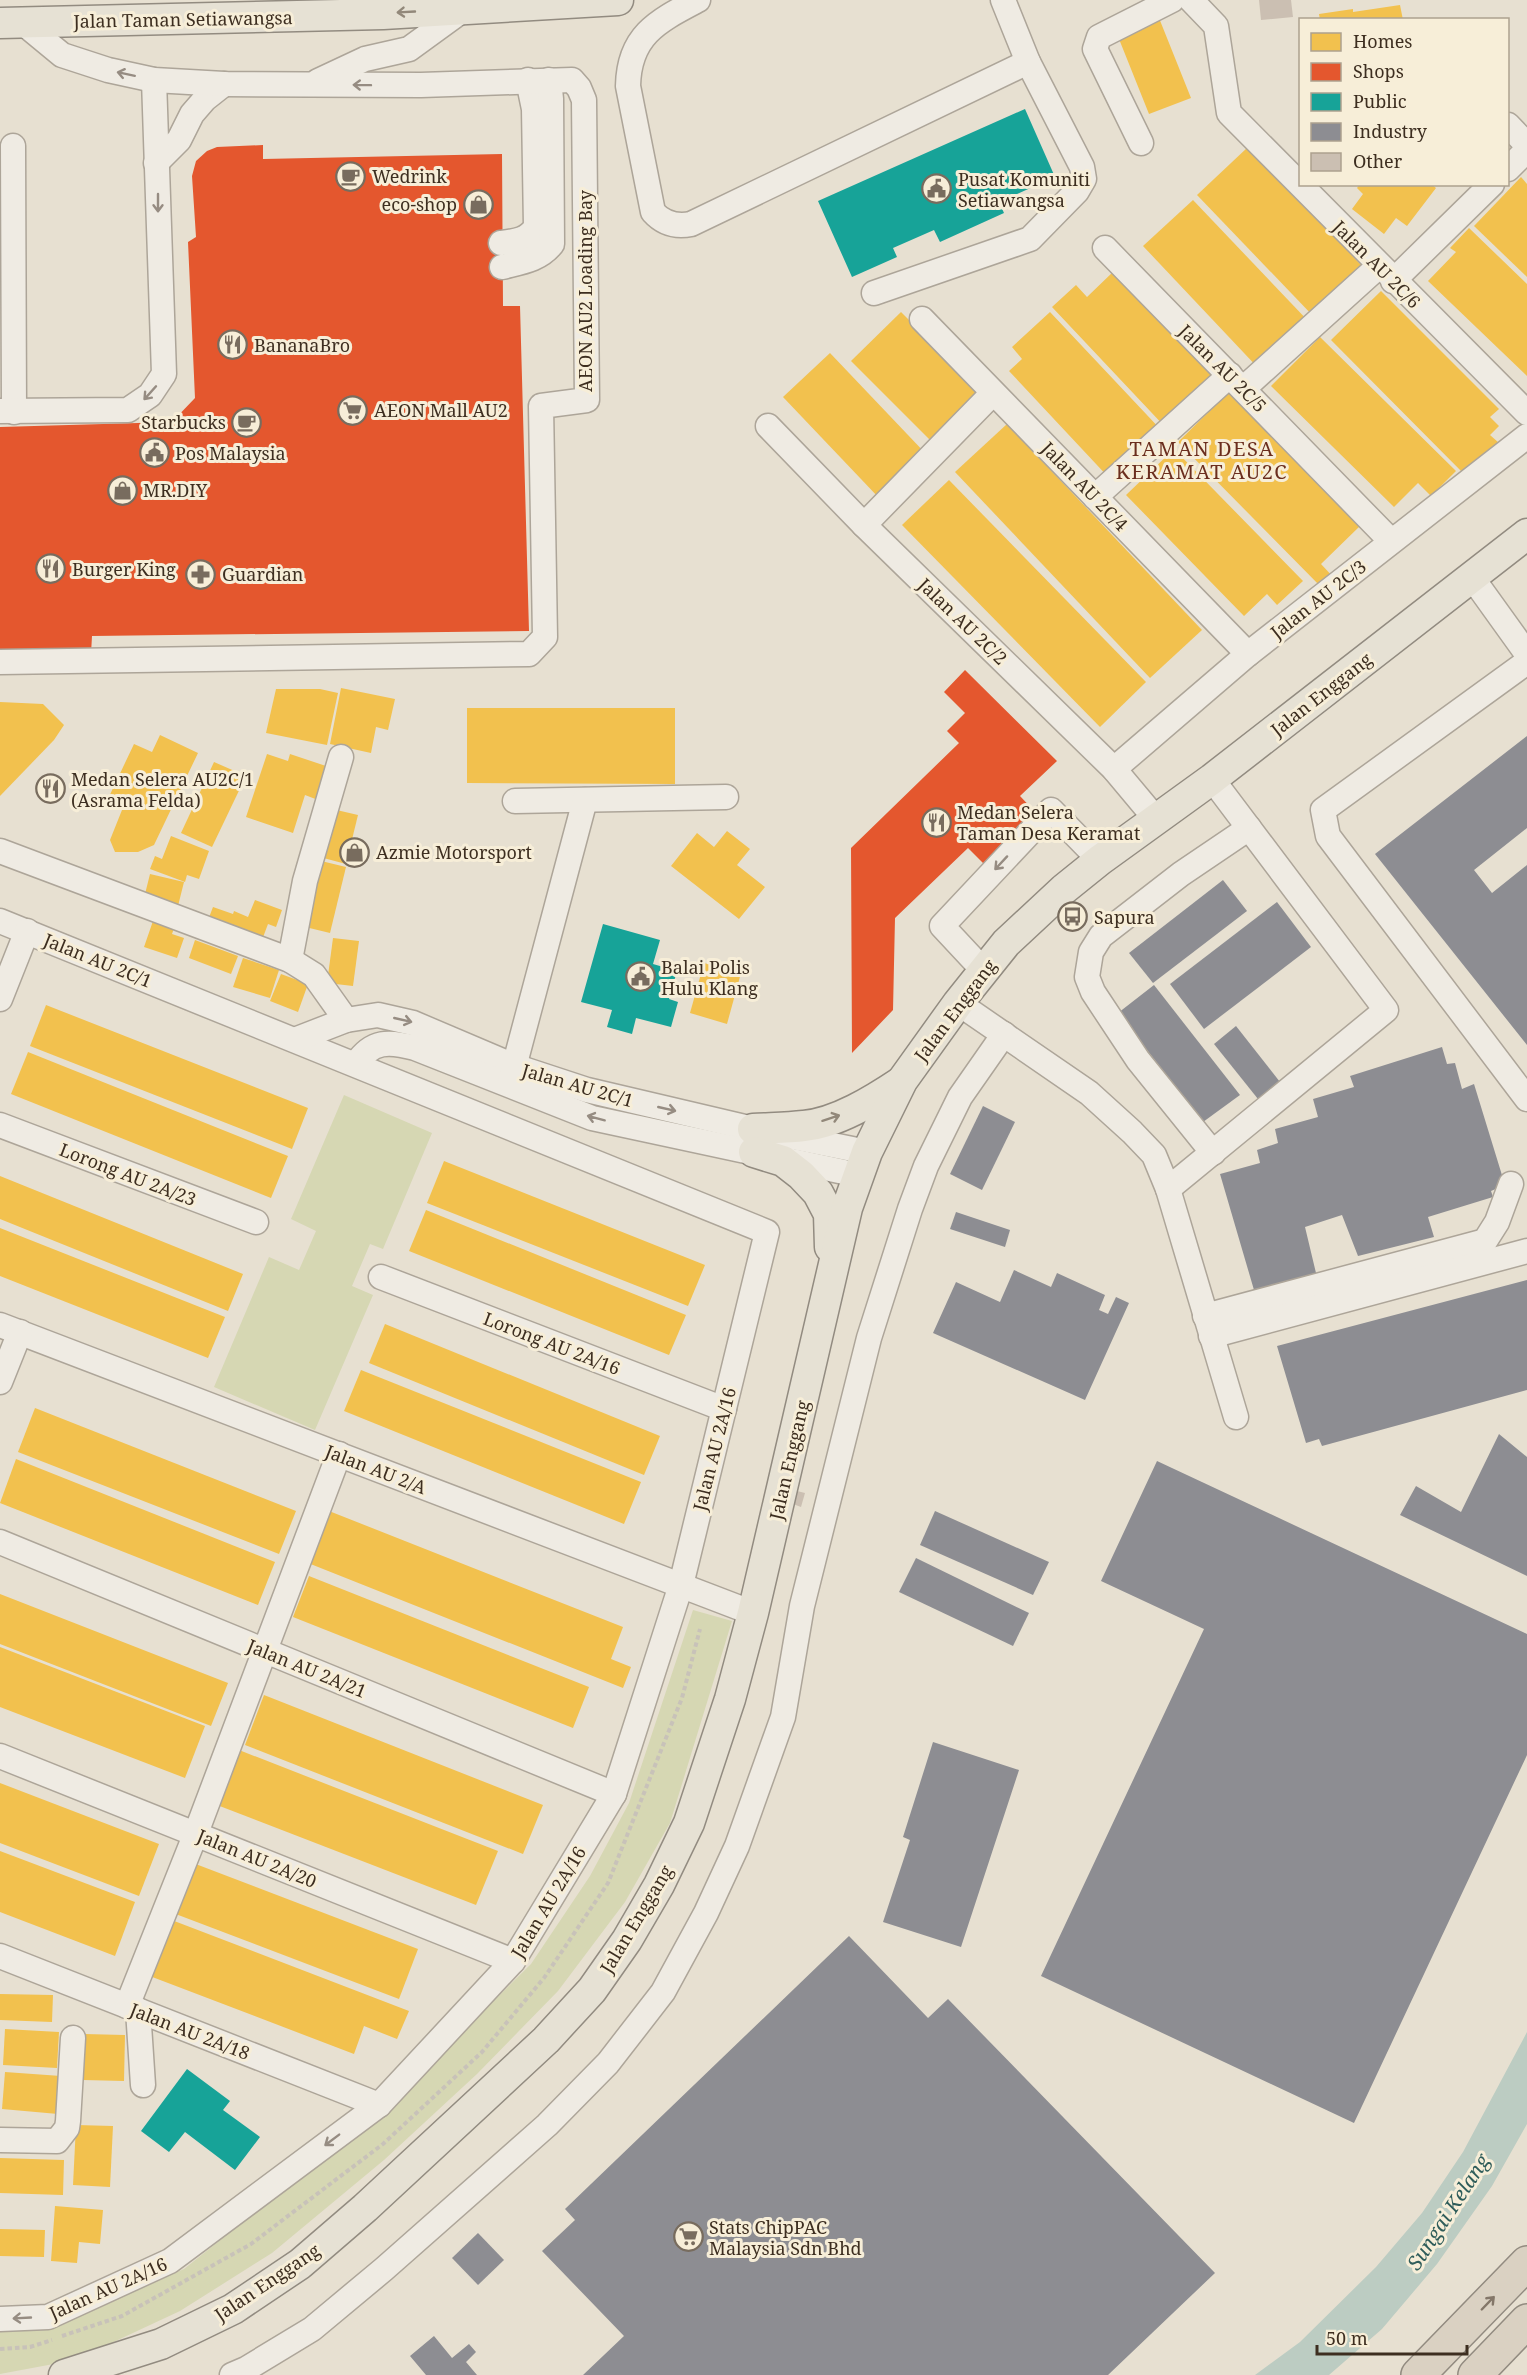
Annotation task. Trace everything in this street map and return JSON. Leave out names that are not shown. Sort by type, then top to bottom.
[{"type":"highway","points":[[1418,2375],[1527,2263]]},
{"type":"highway","points":[[1475,2375],[1527,2321]]},
{"type":"highway","points":[[1505,2375],[1527,2352]]},
{"type":"main road","name":"Jalan Taman Setiawangsa","points":[[11,22],[383,14],[618,0]]},
{"type":"main road","name":"Jalan Enggang","points":[[64,2375],[161,2344],[233,2308],[300,2264],[365,2208],[546,2040],[592,1990],[627,1940],[659,1885],[689,1823],[730,1699],[753,1613],[847,1208],[863,1163],[902,1081],[958,1003],[1006,943],[1064,889],[1155,818],[1212,779],[1527,534]]},
{"type":"main road","points":[[753,1140],[847,1113],[873,1101],[902,1081]]},
{"type":"main road","points":[[753,1140],[801,1175],[818,1193],[829,1214],[831,1283]]},
{"type":"street","points":[[698,0],[660,20],[642,38],[628,70],[628,86],[652,212],[659,219],[680,227],[691,224],[1028,62]]},
{"type":"street","points":[[874,293],[1030,239],[1077,191],[1084,179],[1082,167],[1028,62],[1003,0]]},
{"type":"street","points":[[1141,143],[1095,49],[1099,37],[1172,0]]},
{"type":"street","name":"Jalan AU 2C/6","points":[[1191,0],[1215,26],[1229,113],[1299,184]]},
{"type":"street","points":[[311,84],[365,58],[409,49],[464,9]]},
{"type":"street","points":[[11,22],[62,55],[108,70],[160,80],[224,84],[421,85],[550,80]]},
{"type":"street","points":[[409,49],[421,85]]},
{"type":"street","points":[[13,146],[7,411],[128,410],[150,395],[164,374],[156,154],[160,80]]},
{"type":"street","points":[[501,243],[523,240],[536,226],[534,109],[550,80]]},
{"type":"street","points":[[502,267],[544,254],[552,244],[550,80]]},
{"type":"street","name":"AEON AU2 Loading Bay","points":[[0,662],[529,654],[545,637],[541,406],[587,400],[584,100],[579,88],[550,80]]},
{"type":"street","points":[[156,154],[179,140],[192,114],[205,99],[224,84]]},
{"type":"street","points":[[1509,167],[1521,137]]},
{"type":"street","name":"Jalan AU 2C/6","points":[[1301,186],[1527,413]]},
{"type":"street","points":[[1095,497],[1237,382],[1386,273],[1490,186]]},
{"type":"street","name":"Jalan AU 2C/5","points":[[1105,248],[1391,540]]},
{"type":"street","name":"Jalan AU 2C/4","points":[[922,319],[1248,654]]},
{"type":"street","points":[[864,525],[993,393]]},
{"type":"street","name":"Jalan AU 2C/2","points":[[768,426],[864,525],[1114,769],[1155,818]]},
{"type":"street","name":"Jalan AU 2C/3","points":[[1114,769],[1248,654],[1527,436]]},
{"type":"street","points":[[1471,576],[1527,654]]},
{"type":"street","points":[[1527,662],[1323,810],[1328,836],[1527,1099]]},
{"type":"street","points":[[290,960],[305,881],[341,757]]},
{"type":"street","points":[[1168,1189],[1386,1010],[1212,779]]},
{"type":"street","points":[[515,801],[726,797]]},
{"type":"street","points":[[512,1076],[585,800]]},
{"type":"street","points":[[984,971],[942,926],[1051,810],[1100,860]]},
{"type":"street","points":[[1213,1152],[1138,1060],[1093,992],[1087,977],[1091,952],[1101,936],[1181,874],[1249,828]]},
{"type":"street","points":[[0,851],[290,960],[314,975],[346,1020]]},
{"type":"street","name":"Jalan AU 2C/1","points":[[0,921],[767,1232]]},
{"type":"street","points":[[0,999],[27,931]]},
{"type":"street","points":[[958,1003],[1089,1093],[1154,1155],[1168,1189],[1236,1417]]},
{"type":"street","name":"Jalan AU 2C/1","points":[[297,1040],[346,1020],[378,1015],[412,1023],[512,1076]]},
{"type":"street","points":[[232,2375],[312,2329],[384,2270],[491,2175],[547,2125],[608,2063],[663,1992],[706,1913],[737,1846],[783,1717],[808,1582],[869,1338],[910,1209],[926,1166],[960,1097],[1004,1034]]},
{"type":"street","name":"Jalan AU 2C/1","points":[[356,1064],[366,1050],[379,1044],[397,1043],[512,1076],[587,1090],[753,1140],[863,1163]]},
{"type":"street","name":"Lorong AU 2A/23","points":[[0,1125],[256,1222]]},
{"type":"street","points":[[1208,1326],[1485,1241],[1497,1222],[1511,1184]]},
{"type":"street","name":"Jalan AU 2A/16","points":[[0,2319],[48,2317],[170,2261],[379,2105],[513,1961],[614,1794],[681,1585],[767,1232]]},
{"type":"street","points":[[1208,1326],[1527,1251]]},
{"type":"street","name":"Lorong AU 2A/16","points":[[381,1277],[724,1409]]},
{"type":"street","points":[[0,1382],[10,1328]]},
{"type":"street","name":"Jalan AU 2/A","points":[[10,1328],[753,1613]]},
{"type":"street","points":[[143,2085],[133,2008],[196,1833],[339,1454]]},
{"type":"street","name":"Jalan AU 2A/21","points":[[0,1542],[614,1794]]},
{"type":"street","name":"Jalan AU 2A/20","points":[[0,1756],[513,1961]]},
{"type":"street","name":"Jalan AU 2A/18","points":[[0,1956],[379,2105]]},
{"type":"street","points":[[0,2140],[57,2141],[65,2132],[68,2121],[72,2038]]},
{"type":"green space","points":[[344,1095],[432,1133],[383,1249],[370,1244],[352,1286],[373,1295],[315,1430],[214,1387],[269,1257],[299,1270],[316,1231],[291,1219]]},
{"type":"green space","points":[[693,1610],[732,1621],[670,1823],[625,1902],[558,1991],[477,2074],[384,2160],[272,2253],[180,2311],[75,2360],[0,2374],[0,2331],[55,2325],[184,2269],[381,2112],[531,1964],[590,1876],[629,1803]]},
{"type":"water","name":"Sungai Kelang","points":[[1527,2032],[1527,2124],[1492,2186],[1437,2264],[1382,2329],[1329,2375],[1255,2375],[1300,2342],[1376,2267],[1422,2213],[1463,2152]]},
{"type":"building: Homes","points":[[1400,5],[1403,18],[1320,18],[1319,14],[1353,9],[1353,12]]},
{"type":"building: Homes","points":[[1159,18],[1191,98],[1149,114],[1117,34]]},
{"type":"building: Homes","points":[[1248,147],[1366,270],[1315,318],[1197,195]]},
{"type":"building: Homes","points":[[1521,177],[1527,184],[1527,277],[1474,226]]},
{"type":"building: Homes","points":[[1358,186],[1434,186],[1436,188],[1407,226],[1396,218],[1384,234],[1352,209],[1363,194],[1357,188]]},
{"type":"building: Homes","points":[[1193,200],[1311,324],[1261,371],[1143,246]]},
{"type":"building: Homes","points":[[1469,228],[1527,284],[1527,376],[1428,281],[1456,252],[1450,248]]},
{"type":"building: Homes","points":[[1114,271],[1218,381],[1167,429],[1052,307],[1076,285],[1087,297]]},
{"type":"building: Homes","points":[[1381,291],[1499,409],[1490,417],[1499,426],[1490,435],[1499,443],[1466,476],[1331,340]]},
{"type":"building: Homes","points":[[901,312],[984,395],[934,444],[851,361]]},
{"type":"building: Homes","points":[[1050,312],[1163,432],[1111,480],[1009,371],[1022,359],[1012,347]]},
{"type":"building: Homes","points":[[1320,337],[1456,471],[1431,496],[1418,483],[1394,507],[1271,386]]},
{"type":"building: Homes","points":[[830,353],[927,455],[880,499],[783,397]]},
{"type":"building: Homes","points":[[1229,392],[1360,526],[1321,564],[1335,579],[1324,590],[1178,442]]},
{"type":"building: Homes","points":[[1007,424],[1202,630],[1150,678],[955,472]]},
{"type":"building: Homes","points":[[1174,449],[1303,581],[1277,605],[1267,594],[1244,616],[1126,495]]},
{"type":"building: Homes","points":[[949,480],[1146,682],[1100,727],[902,525]]},
{"type":"building: Homes","points":[[341,688],[395,699],[388,730],[376,727],[371,753],[330,744]]},
{"type":"building: Homes","points":[[276,689],[320,689],[338,693],[327,745],[266,733]]},
{"type":"building: Homes","points":[[0,702],[43,704],[64,725],[54,740],[0,796]]},
{"type":"building: Homes","points":[[467,708],[675,708],[675,784],[467,783]]},
{"type":"building: Homes","points":[[160,735],[198,753],[154,845],[138,852],[115,852],[110,840],[122,810],[106,803],[134,744],[152,752]]},
{"type":"building: Homes","points":[[267,754],[288,761],[290,754],[329,767],[318,800],[305,795],[293,833],[246,817]]},
{"type":"building: Homes","points":[[214,762],[246,776],[212,847],[181,833]]},
{"type":"building: Homes","points":[[328,808],[358,815],[346,864],[316,856]]},
{"type":"building: Homes","points":[[727,831],[750,849],[737,865],[765,887],[739,919],[671,866],[697,833],[714,847]]},
{"type":"building: Homes","points":[[171,836],[209,851],[199,879],[187,875],[185,882],[150,869],[155,856],[162,859]]},
{"type":"building: Homes","points":[[313,859],[346,867],[330,933],[297,925]]},
{"type":"building: Homes","points":[[150,874],[184,882],[177,910],[143,902]]},
{"type":"building: Homes","points":[[255,900],[282,910],[276,927],[268,924],[259,948],[205,928],[213,907],[233,914],[234,911],[248,917]]},
{"type":"building: Homes","points":[[153,921],[174,928],[172,934],[184,938],[177,958],[144,947]]},
{"type":"building: Homes","points":[[333,938],[359,941],[353,986],[327,983]]},
{"type":"building: Homes","points":[[195,940],[238,956],[231,974],[189,958]]},
{"type":"building: Homes","points":[[243,958],[279,970],[270,998],[233,987]]},
{"type":"building: Homes","points":[[704,963],[741,973],[727,1024],[690,1013]]},
{"type":"building: Homes","points":[[281,974],[308,984],[298,1012],[270,1001]]},
{"type":"building: Homes","points":[[46,1005],[308,1108],[292,1149],[30,1046]]},
{"type":"building: Homes","points":[[28,1052],[288,1156],[271,1198],[11,1094]]},
{"type":"building: Homes","points":[[444,1161],[705,1265],[688,1306],[427,1203]]},
{"type":"building: Homes","points":[[0,1176],[243,1274],[228,1311],[0,1219]]},
{"type":"building: Homes","points":[[426,1210],[686,1315],[669,1355],[409,1251]]},
{"type":"building: Homes","points":[[0,1228],[225,1317],[208,1358],[0,1276]]},
{"type":"building: Homes","points":[[385,1324],[660,1436],[644,1475],[369,1363]]},
{"type":"building: Homes","points":[[361,1370],[641,1482],[624,1524],[344,1411]]},
{"type":"building: Homes","points":[[35,1408],[296,1511],[279,1554],[18,1452]]},
{"type":"building: Homes","points":[[16,1459],[275,1562],[258,1605],[0,1503]]},
{"type":"building: Homes","points":[[329,1511],[623,1627],[611,1659],[631,1667],[623,1688],[308,1563]]},
{"type":"building: Homes","points":[[309,1576],[589,1687],[573,1728],[293,1617]]},
{"type":"building: Homes","points":[[0,1594],[228,1683],[211,1726],[0,1644]]},
{"type":"building: Homes","points":[[0,1647],[205,1726],[185,1778],[0,1707]]},
{"type":"building: Homes","points":[[264,1695],[543,1805],[523,1854],[245,1745]]},
{"type":"building: Homes","points":[[239,1750],[498,1851],[476,1905],[217,1805]]},
{"type":"building: Homes","points":[[0,1783],[159,1844],[139,1896],[0,1843]]},
{"type":"building: Homes","points":[[0,1851],[135,1902],[115,1956],[0,1912]]},
{"type":"building: Homes","points":[[193,1863],[418,1949],[399,1999],[173,1913]]},
{"type":"building: Homes","points":[[169,1919],[409,2011],[397,2039],[364,2026],[354,2054],[147,1975]]},
{"type":"building: Homes","points":[[0,1994],[53,1995],[52,2022],[0,2020]]},
{"type":"building: Homes","points":[[5,2029],[59,2032],[57,2068],[3,2065]]},
{"type":"building: Homes","points":[[84,2034],[125,2035],[124,2081],[83,2080]]},
{"type":"building: Homes","points":[[5,2072],[61,2076],[58,2114],[2,2109]]},
{"type":"building: Homes","points":[[76,2125],[113,2126],[110,2187],[73,2185]]},
{"type":"building: Homes","points":[[0,2158],[64,2160],[63,2195],[0,2193]]},
{"type":"building: Homes","points":[[55,2206],[103,2210],[100,2244],[79,2242],[77,2263],[51,2261]]},
{"type":"building: Homes","points":[[0,2229],[45,2230],[44,2257],[0,2256]]},
{"type":"building: Shops","name":"AEON Mall AU2","points":[[263,145],[263,159],[502,154],[503,306],[520,306],[529,631],[92,636],[91,654],[0,656],[0,427],[172,422],[195,398],[188,242],[196,237],[192,176],[196,161],[207,151],[217,147]]},
{"type":"building: Shops","name":"Medan Selera Taman Desa Keramat","points":[[965,670],[1057,761],[1020,796],[1038,815],[986,866],[968,848],[895,918],[893,1010],[852,1053],[851,848],[959,743],[947,731],[965,713],[944,692]]},
{"type":"building: Public","name":"Pusat Komuniti Setiawangsa","points":[[1025,109],[1055,177],[999,202],[1004,213],[940,242],[934,230],[893,248],[897,257],[852,277],[818,201]]},
{"type":"building: Public","points":[[603,924],[660,940],[653,964],[677,971],[669,999],[678,1002],[671,1027],[636,1018],[632,1034],[607,1027],[612,1010],[581,1002]]},
{"type":"building: Public","points":[[187,2069],[230,2101],[223,2110],[260,2137],[235,2170],[185,2132],[169,2152],[141,2131]]},
{"type":"building: Industry","points":[[1527,736],[1527,828],[1474,870],[1492,893],[1527,865],[1527,1045],[1375,854]]},
{"type":"building: Industry","points":[[1223,880],[1247,911],[1153,983],[1129,953]]},
{"type":"building: Industry","points":[[1277,902],[1311,947],[1204,1029],[1170,984]]},
{"type":"building: Industry","points":[[1154,985],[1240,1095],[1203,1122],[1118,1013]]},
{"type":"building: Industry","points":[[1236,1026],[1280,1082],[1258,1099],[1214,1044]]},
{"type":"building: Industry","points":[[1442,1047],[1447,1064],[1455,1063],[1462,1089],[1474,1084],[1505,1185],[1491,1191],[1493,1197],[1428,1217],[1434,1237],[1358,1256],[1342,1215],[1305,1227],[1316,1273],[1254,1290],[1220,1174],[1260,1163],[1257,1150],[1278,1143],[1275,1129],[1318,1117],[1313,1099],[1354,1087],[1350,1076]]},
{"type":"building: Industry","points":[[983,1106],[1015,1122],[982,1190],[950,1174]]},
{"type":"building: Industry","points":[[956,1212],[1010,1230],[1005,1247],[950,1229]]},
{"type":"building: Industry","points":[[1014,1270],[1051,1287],[1057,1273],[1105,1295],[1099,1310],[1108,1314],[1116,1297],[1129,1303],[1085,1400],[933,1333],[956,1282],[1000,1302]]},
{"type":"building: Industry","points":[[1527,1280],[1527,1390],[1322,1446],[1319,1439],[1306,1443],[1277,1346]]},
{"type":"building: Industry","points":[[1499,1434],[1527,1457],[1527,1576],[1400,1515],[1416,1486],[1461,1512]]},
{"type":"building: Industry","points":[[1157,1461],[1527,1634],[1527,1755],[1354,2123],[1041,1976],[1204,1629],[1101,1581]]},
{"type":"building: Industry","points":[[935,1511],[1049,1562],[1033,1595],[920,1545]]},
{"type":"building: Industry","points":[[916,1558],[1029,1613],[1013,1646],[899,1592]]},
{"type":"building: Industry","points":[[933,1742],[1019,1770],[961,1947],[883,1922],[910,1840],[903,1837]]},
{"type":"building: Industry","points":[[849,1936],[928,2018],[948,1999],[1215,2273],[1108,2375],[583,2375],[624,2336],[542,2251],[575,2220],[565,2209]]},
{"type":"building: Industry","points":[[478,2233],[504,2260],[478,2285],[452,2258]]},
{"type":"building: Industry","points":[[434,2336],[452,2358],[469,2344],[476,2352],[466,2362],[477,2375],[426,2375],[410,2356]]},
{"type":"building: Other","points":[[1259,0],[1291,0],[1293,17],[1261,20]]},
{"type":"building: Other","points":[[797,1491],[805,1493],[801,1507],[793,1504]]},
{"type":"place","name":"Wedrink","points":[[351,176]]},
{"type":"place","name":"Pusat Komuniti Setiawangsa","points":[[937,189]]},
{"type":"place","name":"eco-shop","points":[[478,204]]},
{"type":"place","name":"BananaBro","points":[[233,345]]},
{"type":"place","name":"AEON Mall AU2","points":[[353,410]]},
{"type":"place","name":"Starbucks","points":[[247,422]]},
{"type":"place","name":"Pos Malaysia","points":[[154,453]]},
{"type":"place","name":"MR.DIY","points":[[122,490]]},
{"type":"place","name":"Burger King","points":[[51,569]]},
{"type":"place","name":"Guardian","points":[[201,574]]},
{"type":"place","name":"Medan Selera AU2C/1 (Asrama Felda)","points":[[50,789]]},
{"type":"place","name":"Medan Selera Taman Desa Keramat","points":[[936,822]]},
{"type":"place","name":"Azmie Motorsport","points":[[355,852]]},
{"type":"place","name":"Sapura","points":[[1073,917]]},
{"type":"place","name":"Balai Polis Hulu Klang","points":[[640,977]]},
{"type":"place","name":"Stats ChipPAC Malaysia Sdn Bhd","points":[[688,2237]]},
{"type":"district","name":"TAMAN DESA KERAMAT AU2C","points":[[1202,460]]}]
